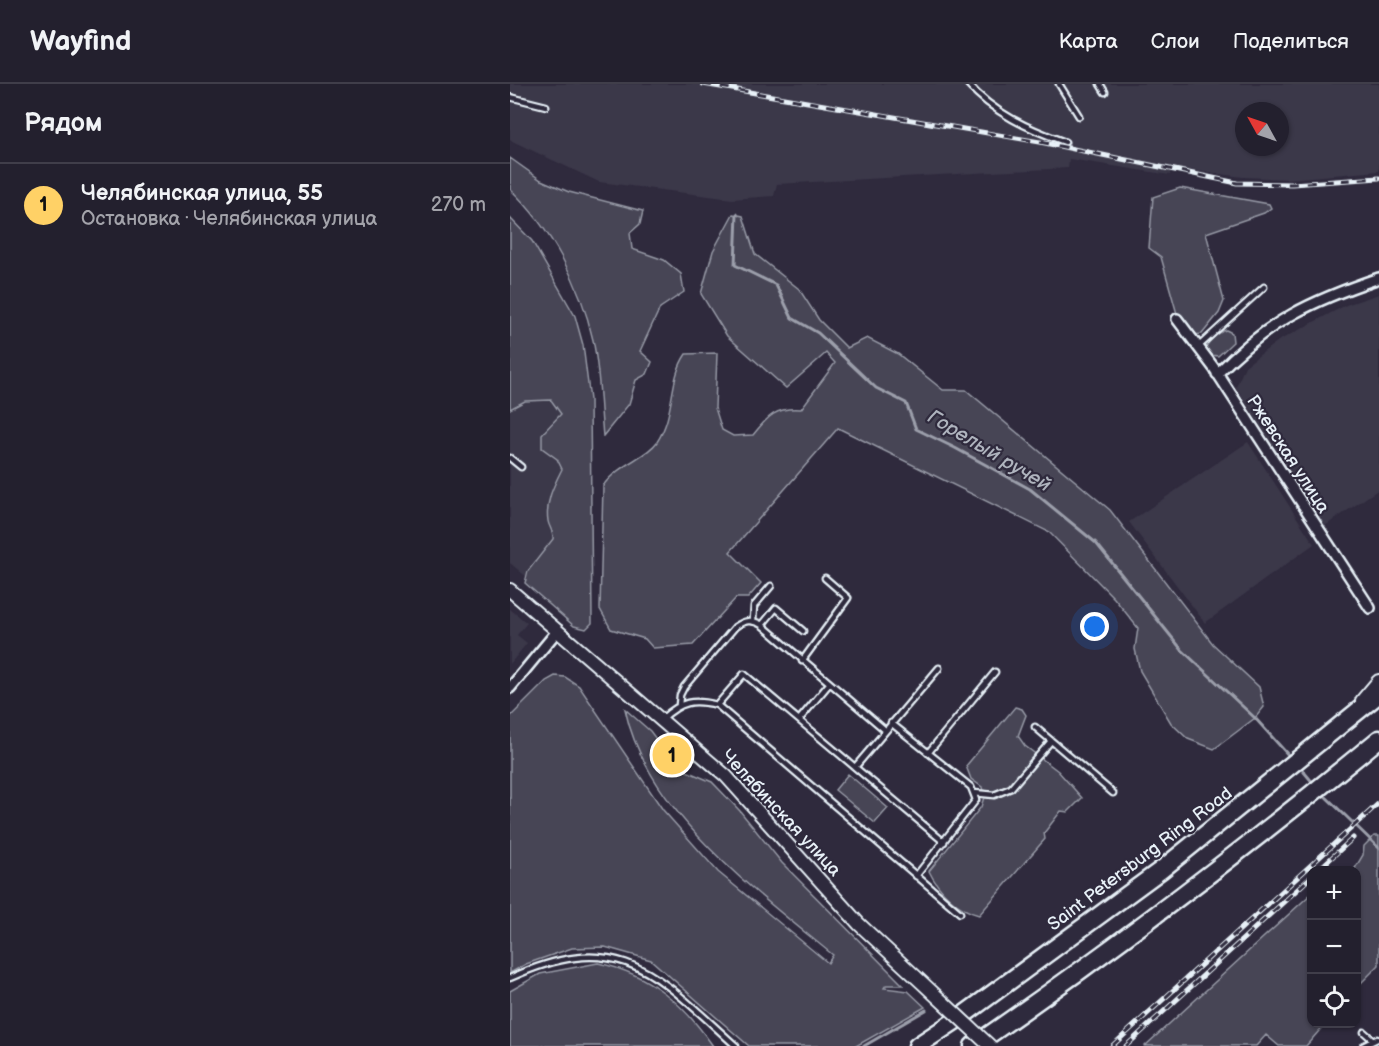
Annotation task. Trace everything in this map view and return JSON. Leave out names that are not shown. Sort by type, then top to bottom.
[{"type":"highway","name":"Saint Petersburg Ring Road","points":[[917,1046],[958,1019],[1161,870],[1379,694]]},
{"type":"highway","points":[[973,1046],[1086,968],[1376,742]]},
{"type":"main road","points":[[1349,719],[1379,682]]},
{"type":"street","points":[[1217,374],[1244,346],[1301,308],[1379,278]]},
{"type":"street","name":"Ржевская улица","points":[[1178,320],[1217,374],[1370,608]]},
{"type":"street","name":"Челябинская улица","points":[[510,590],[726,776],[851,915],[990,1046]]},
{"type":"street","points":[[510,688],[558,630]]},
{"type":"lane","points":[[968,84],[982,100],[1033,130],[1065,142]]},
{"type":"lane","points":[[1059,84],[1079,116]]},
{"type":"lane","points":[[1100,84],[1105,92]]},
{"type":"lane","points":[[510,97],[546,106]]},
{"type":"lane","points":[[1197,348],[1264,287]]},
{"type":"lane","points":[[510,458],[521,467]]},
{"type":"lane","points":[[802,661],[848,598],[825,578]]},
{"type":"lane","points":[[753,620],[754,606],[771,586]]},
{"type":"lane","points":[[762,625],[776,608],[803,631]]},
{"type":"lane","points":[[680,705],[680,695],[691,679],[735,627],[753,620],[762,625],[885,730]]},
{"type":"lane","points":[[855,766],[939,668]]},
{"type":"lane","points":[[928,753],[995,672]]},
{"type":"lane","points":[[717,705],[744,674],[944,842]]},
{"type":"lane","points":[[799,720],[829,684]]},
{"type":"lane","points":[[662,719],[680,705],[698,700],[717,705],[960,913]]},
{"type":"lane","points":[[891,723],[974,792],[994,795],[1011,788],[1051,741]]},
{"type":"lane","points":[[1035,727],[1113,793]]},
{"type":"lane","points":[[916,876],[974,806],[974,792]]},
{"type":"lane","points":[[510,978],[540,964],[570,957],[618,958],[634,964],[671,987],[736,1046]]},
{"type":"lane","points":[[1363,1046],[1375,1040],[1364,1032]]},
{"type":"shaded area","points":[[510,84],[1379,84],[1379,171],[1288,179],[1243,177],[1171,168],[1170,175],[1069,159],[1068,168],[777,184],[774,196],[732,199],[599,182],[510,140]]},
{"type":"shaded area","points":[[510,158],[541,180],[569,192],[643,211],[640,224],[630,233],[632,249],[664,260],[681,274],[684,292],[660,308],[640,351],[652,362],[647,374],[636,380],[629,404],[603,436],[597,364],[588,319],[572,278],[551,239],[539,221],[510,189]]},
{"type":"shaded area","points":[[1180,188],[1269,204],[1271,208],[1264,213],[1206,233],[1224,301],[1219,313],[1202,334],[1194,335],[1177,314],[1161,257],[1149,248],[1153,197]]},
{"type":"shaded area","points":[[733,214],[743,216],[755,254],[799,289],[819,320],[847,348],[867,338],[898,354],[943,390],[966,390],[1110,510],[1213,644],[1259,687],[1264,707],[1255,718],[1214,749],[1188,739],[1171,723],[1140,671],[1135,649],[1138,628],[1114,598],[1049,532],[838,428],[730,552],[761,583],[748,598],[736,598],[693,645],[653,648],[645,639],[611,629],[600,609],[603,486],[616,472],[646,453],[657,442],[667,420],[680,364],[686,354],[717,353],[715,408],[722,430],[733,436],[753,435],[773,414],[779,411],[801,409],[835,363],[826,353],[786,388],[727,336],[701,294],[713,251]]},
{"type":"shaded area","points":[[510,218],[532,241],[575,316],[583,345],[590,400],[592,623],[586,629],[574,626],[525,583],[528,571],[553,539],[547,514],[551,494],[562,469],[557,459],[542,448],[542,434],[561,414],[551,400],[525,401],[510,409]]},
{"type":"shaded area","points":[[510,229],[572,398],[567,611],[510,563]]},
{"type":"shaded area","points":[[1379,294],[1379,489],[1325,526],[1236,387],[1245,366],[1278,341],[1346,305]]},
{"type":"shaded area","points":[[1226,330],[1232,333],[1233,342],[1218,356],[1211,355],[1205,350],[1208,344],[1216,335]]},
{"type":"shaded area","points":[[1248,442],[1314,544],[1205,623],[1129,522]]},
{"type":"shaded area","points":[[510,609],[527,623],[517,635],[527,643],[510,664]]},
{"type":"shaded area","points":[[555,676],[565,677],[579,686],[663,810],[718,872],[828,963],[833,955],[739,876],[708,847],[680,815],[656,782],[637,746],[625,709],[650,731],[677,767],[712,782],[740,811],[782,863],[903,985],[886,985],[884,988],[908,991],[925,1007],[856,1046],[749,1046],[651,960],[605,947],[572,948],[526,964],[510,973],[510,717],[546,681]]},
{"type":"shaded area","points":[[1015,707],[1022,709],[1026,715],[1018,736],[1025,746],[1058,771],[1082,798],[1068,812],[1061,811],[1044,833],[1045,839],[979,915],[956,904],[938,885],[929,871],[981,807],[984,797],[982,787],[971,779],[966,766]]},
{"type":"shaded area","points":[[848,774],[888,808],[875,823],[835,790]]},
{"type":"shaded area","points":[[1374,836],[1379,836],[1379,965],[1361,983],[1361,866],[1356,866],[1363,855],[1364,846]]},
{"type":"shaded area","points":[[1307,898],[1307,1028],[1322,1028],[1306,1046],[1279,1046],[1266,1035],[1256,1046],[1145,1046]]},
{"type":"shaded area","points":[[598,963],[634,975],[664,992],[690,1016],[713,1046],[510,1046],[510,991],[540,974]]},
{"type":"waterway","name":"Горелый ручей","points":[[737,214],[735,265],[776,285],[792,318],[818,333],[876,388],[906,403],[916,429],[1030,489],[1096,543],[1182,650],[1255,718],[1290,757]]},
{"type":"waterway","name":"Горелый ручей","points":[[1299,766],[1314,784]]},
{"type":"waterway","name":"Горелый ручей","points":[[1322,793],[1379,848]]},
{"type":"waterway","points":[[864,1046],[926,1010]]},
{"type":"railway","points":[[703,84],[1040,142],[1237,183],[1292,184],[1379,178]]},
{"type":"railway","points":[[1112,1046],[1379,803]]},
{"type":"railway","points":[[1322,866],[1353,838]]},
{"type":"railway","points":[[1126,1046],[1307,881]]},
{"type":"place","name":"Челябинская улица, 55","points":[[672,755]]}]
